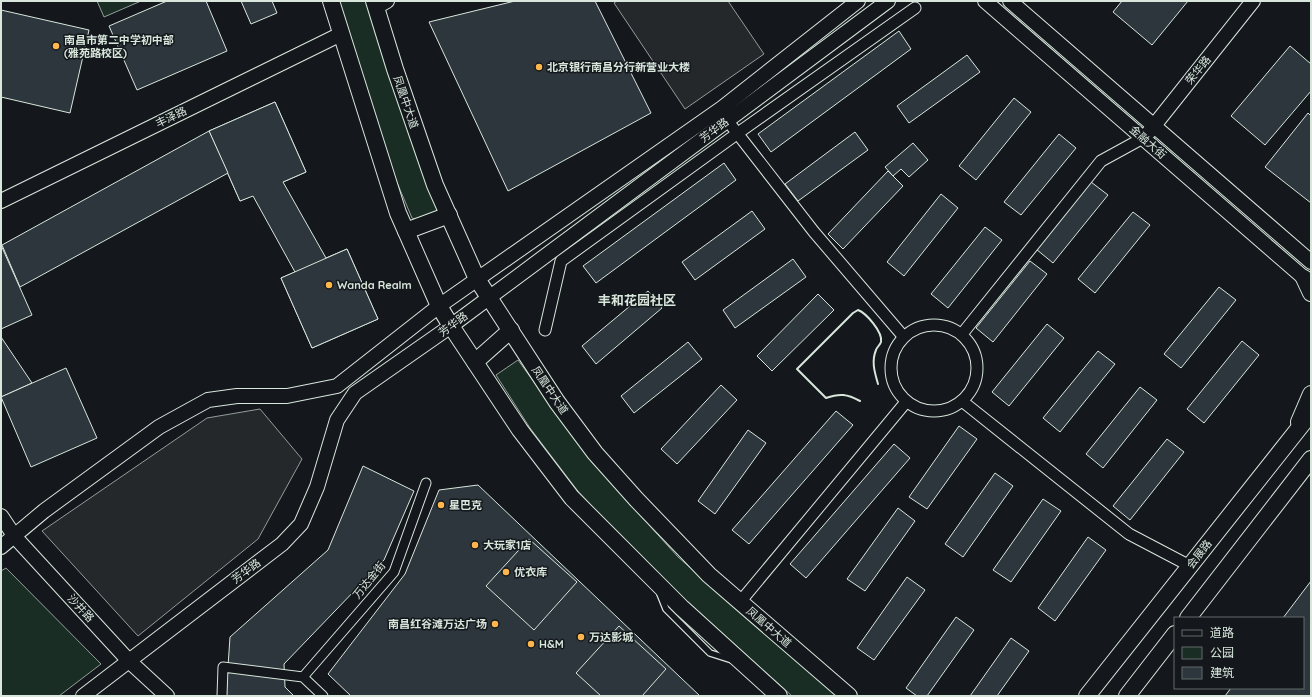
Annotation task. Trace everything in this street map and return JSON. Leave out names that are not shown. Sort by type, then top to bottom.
[{"type":"main road","points":[[331,1],[398,213],[439,306],[451,326],[520,430],[572,498],[682,608],[779,696]]},
{"type":"main road","name":"凤凰中大道","points":[[379,3],[397,76],[435,185],[477,279],[558,402],[595,452],[636,499],[709,575],[849,696]]},
{"type":"main road","points":[[406,231],[449,215]]},
{"type":"main road","points":[[1308,281],[1311,293]]},
{"type":"main road","points":[[475,362],[510,330]]},
{"type":"main road","points":[[1292,438],[1311,394]]},
{"type":"main road","name":"会展路","points":[[1087,696],[1311,413]]},
{"type":"main road","points":[[1189,617],[1311,459]]},
{"type":"main road","points":[[1127,696],[1174,635]]},
{"type":"street","name":"芳华路","points":[[1,546],[15,537],[44,511],[159,427],[208,400],[237,396],[287,396],[337,386],[439,306],[722,108],[858,1]]},
{"type":"street","name":"芳华路","points":[[83,696],[282,544],[301,524],[316,487],[337,420],[355,393],[451,326],[888,1]]},
{"type":"street","name":"金融大街","points":[[985,1],[1308,281]]},
{"type":"street","name":"金融大街","points":[[1010,1],[1311,262]]},
{"type":"street","name":"荣华路","points":[[1143,138],[1253,1]]},
{"type":"street","points":[[544,330],[561,261],[738,133],[915,8]]},
{"type":"street","name":"丰泽路","points":[[1,201],[341,34]]},
{"type":"street","points":[[728,120],[814,232],[903,336]]},
{"type":"street","points":[[962,334],[1101,161],[1143,138]]},
{"type":"street","points":[[926,324],[938,324],[951,327],[962,334],[972,345],[977,360],[977,375],[972,389],[962,401],[952,408],[941,411],[923,410],[906,402],[897,391],[891,377],[891,362],[895,348],[903,336],[926,324]]},
{"type":"street","points":[[962,401],[1129,534],[1190,566]]},
{"type":"street","points":[[740,602],[906,402]]},
{"type":"street","name":"万达金街","points":[[303,677],[394,572],[426,483]]},
{"type":"street","name":"沙井路","points":[[1,516],[15,537],[129,661],[167,696]]},
{"type":"street","points":[[222,696],[223,667],[303,677],[323,696]]},
{"type":"green space","points":[[97,1],[141,1],[104,17]]},
{"type":"green space","points":[[338,1],[368,1],[438,203],[436,212],[417,220],[412,218],[385,154]]},
{"type":"green space","points":[[518,360],[591,461],[678,557],[838,696],[792,696],[646,564],[577,490],[530,428],[496,375]]},
{"type":"green space","points":[[6,568],[101,664],[59,696],[1,696],[1,571]]},
{"type":"shaded area","points":[[617,1],[728,1],[764,54],[685,109],[614,3]]},
{"type":"shaded area","points":[[260,409],[302,459],[258,539],[138,636],[42,531],[207,418]]},
{"type":"building","points":[[167,1],[206,1],[227,51],[137,90],[109,26]]},
{"type":"building","points":[[241,1],[272,1],[277,13],[251,24]]},
{"type":"building","name":"北京银行南昌分行新营业大楼","points":[[515,1],[595,1],[651,113],[508,191],[429,22]]},
{"type":"building","points":[[1122,1],[1188,1],[1152,45],[1113,12]]},
{"type":"building","points":[[1,10],[89,30],[70,113],[1,97]]},
{"type":"building","points":[[899,31],[911,49],[771,152],[758,134]]},
{"type":"building","points":[[1290,46],[1311,64],[1311,91],[1265,145],[1231,116]]},
{"type":"building","points":[[967,55],[980,72],[909,123],[897,106]]},
{"type":"building","points":[[1014,98],[1031,112],[976,180],[959,166]]},
{"type":"building","points":[[275,102],[306,172],[240,201],[209,131]]},
{"type":"building","points":[[275,102],[306,172],[283,182],[326,258],[347,249],[378,319],[312,348],[281,278],[295,272],[253,196],[240,201],[209,131]]},
{"type":"building","points":[[1308,113],[1311,116],[1311,203],[1265,167]]},
{"type":"building","points":[[209,131],[228,173],[20,287],[2,245]]},
{"type":"building","points":[[855,132],[868,150],[798,201],[785,184]]},
{"type":"building","points":[[1059,134],[1076,148],[1021,215],[1004,202]]},
{"type":"building","points":[[913,143],[928,160],[909,177],[901,169],[893,176],[885,167]]},
{"type":"building","points":[[724,163],[736,180],[596,283],[583,266]]},
{"type":"building","points":[[888,171],[903,186],[843,249],[828,234]]},
{"type":"building","points":[[1091,182],[1108,195],[1053,263],[1036,249]]},
{"type":"building","points":[[941,194],[958,208],[904,276],[887,262]]},
{"type":"building","points":[[752,211],[765,229],[695,280],[682,262]]},
{"type":"building","points":[[1133,212],[1150,225],[1095,293],[1078,279]]},
{"type":"building","points":[[985,227],[1002,240],[948,308],[931,294]]},
{"type":"building","points":[[1,245],[32,315],[1,329]]},
{"type":"building","points":[[347,249],[378,319],[312,348],[281,278]]},
{"type":"building","points":[[793,259],[806,277],[735,328],[723,310]]},
{"type":"building","points":[[1030,261],[1047,274],[993,342],[976,328]]},
{"type":"building","points":[[1219,287],[1236,300],[1181,368],[1164,354]]},
{"type":"building","points":[[648,291],[662,308],[596,364],[582,346]]},
{"type":"building","points":[[818,294],[834,310],[772,371],[757,356]]},
{"type":"building","points":[[1047,324],[1064,338],[1009,406],[992,392]]},
{"type":"building","points":[[1,337],[32,383],[1,397]]},
{"type":"building","points":[[1242,341],[1259,355],[1204,423],[1187,409]]},
{"type":"building","points":[[688,342],[702,359],[634,413],[621,396]]},
{"type":"building","points":[[1098,351],[1115,364],[1060,432],[1043,418]]},
{"type":"building","points":[[66,368],[97,438],[31,467],[1,397]]},
{"type":"building","points":[[721,385],[737,400],[677,464],[661,449]]},
{"type":"building","points":[[1140,387],[1157,400],[1103,468],[1086,454]]},
{"type":"building","points":[[836,411],[853,425],[749,544],[732,530]]},
{"type":"building","points":[[959,426],[977,439],[927,509],[909,497]]},
{"type":"building","points":[[748,430],[766,443],[715,514],[698,501]]},
{"type":"building","points":[[1167,439],[1184,452],[1130,520],[1113,506]]},
{"type":"building","points":[[894,444],[910,458],[806,578],[790,564]]},
{"type":"building","points":[[363,466],[414,491],[384,560],[284,664],[285,687],[294,696],[226,696],[230,637],[328,550]]},
{"type":"building","points":[[995,473],[1013,486],[963,557],[945,544]]},
{"type":"building","name":"南昌红谷滩万达广场","points":[[478,485],[700,696],[351,696],[328,674],[405,574],[439,490]]},
{"type":"building","points":[[1043,499],[1061,511],[1011,582],[993,570]]},
{"type":"building","points":[[898,508],[915,521],[865,591],[847,579]]},
{"type":"building","points":[[1088,537],[1106,550],[1055,621],[1038,608]]},
{"type":"building","points":[[529,539],[577,582],[534,630],[486,586]]},
{"type":"building","points":[[907,577],[925,590],[874,660],[857,648]]},
{"type":"building","points":[[1311,581],[1311,696],[1225,696],[1230,689],[1304,689],[1304,617],[1284,617]]},
{"type":"building","points":[[956,617],[974,630],[927,696],[917,696],[906,688]]},
{"type":"building","points":[[619,626],[666,669],[642,696],[601,696],[576,673]]},
{"type":"building","points":[[1011,638],[1029,651],[997,696],[970,696]]},
{"type":"wall","points":[[860,401],[843,395],[835,395],[826,398],[797,369],[853,313],[858,310],[873,323],[881,338],[881,342],[876,349],[874,359],[874,367],[878,384]]},
{"type":"place","name":"南昌市第二中学初中部 (雅苑路校区)","points":[[56,46]]},
{"type":"place","name":"北京银行南昌分行新营业大楼","points":[[539,67]]},
{"type":"place","name":"Wanda Realm","points":[[329,285]]},
{"type":"place","name":"星巴克","points":[[441,505]]},
{"type":"place","name":"大玩家1店","points":[[475,545]]},
{"type":"place","name":"优衣库","points":[[506,572]]},
{"type":"place","name":"南昌红谷滩万达广场","points":[[495,624]]},
{"type":"place","name":"万达影城","points":[[581,637]]},
{"type":"place","name":"H&M","points":[[531,644]]},
{"type":"district","name":"丰和花园社区","points":[[637,300]]}]
